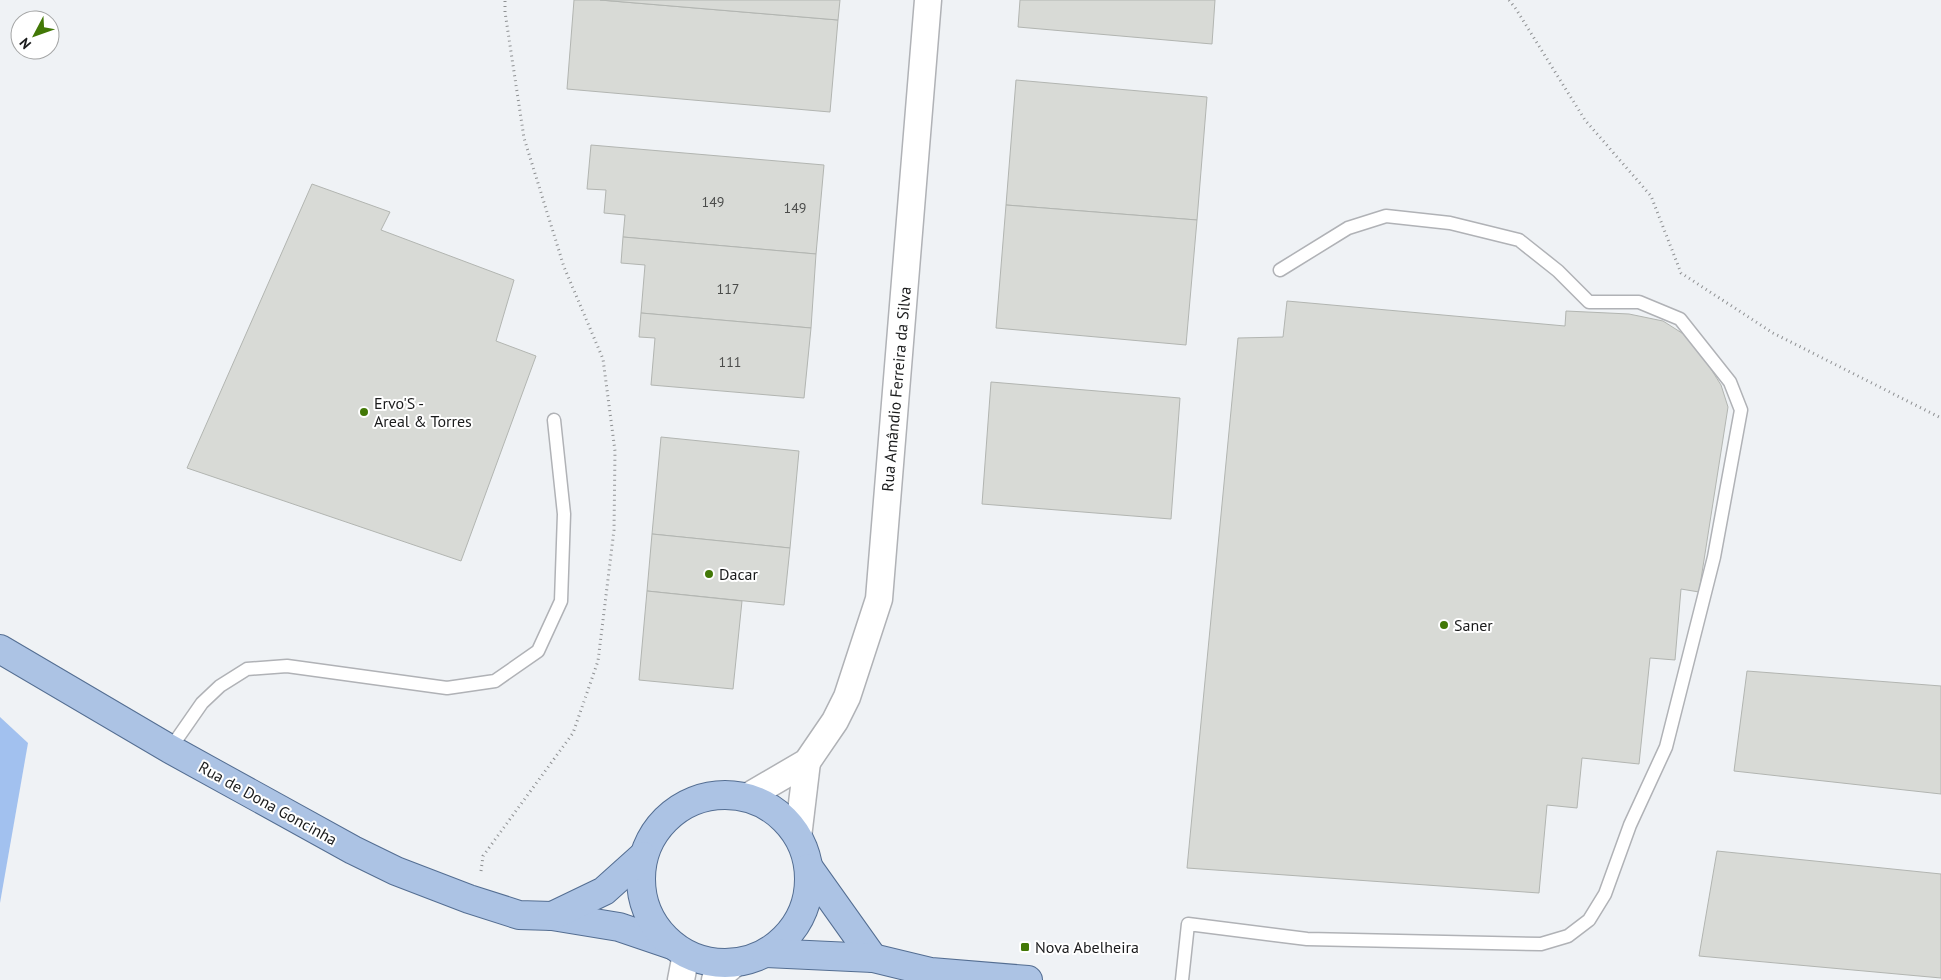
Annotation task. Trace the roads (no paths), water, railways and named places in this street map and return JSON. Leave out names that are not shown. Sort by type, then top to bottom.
[{"type":"main road","name":"Rua de Dona Goncinha","points":[[0,648],[170,749],[353,850],[396,871],[469,899],[519,915],[552,916],[619,927],[680,960]]},
{"type":"main road","points":[[721,794],[747,797],[768,806],[785,819],[798,837],[805,852],[809,868],[808,893],[800,917],[786,937],[766,953],[725,971],[710,962],[680,960],[655,927],[644,905],[640,881],[643,856],[654,832],[672,812],[695,800],[721,794]]},
{"type":"main road","name":"Rua de Dona Goncinha","points":[[552,916],[604,891],[643,856]]},
{"type":"main road","points":[[809,868],[873,958]]},
{"type":"main road","points":[[766,953],[873,958],[931,972],[1028,980]]},
{"type":"street","name":"Rua Amândio Ferreira da Silva","points":[[747,797],[807,762],[835,721],[847,696],[879,599],[928,0]]},
{"type":"street","name":"Rua Amândio Ferreira da Silva","points":[[798,837],[807,762]]},
{"type":"lane","points":[[1182,980],[1188,924],[1307,939],[1541,944],[1568,936],[1589,920],[1605,894],[1630,825],[1666,747],[1714,556],[1741,410],[1730,382],[1680,319],[1639,302],[1589,302],[1558,270],[1519,240],[1450,223],[1386,216],[1348,228],[1280,270]]},
{"type":"lane","points":[[170,749],[202,703],[220,686],[247,669],[287,666],[447,688],[496,681],[538,652],[561,602],[564,514],[554,420]]},
{"type":"place","name":"Ervo'S - Areal & Torres","points":[[364,412]]},
{"type":"place","name":"Dacar","points":[[709,574]]},
{"type":"place","name":"Saner","points":[[1444,625]]},
{"type":"place","name":"Nova Abelheira","points":[[1025,947]]}]
